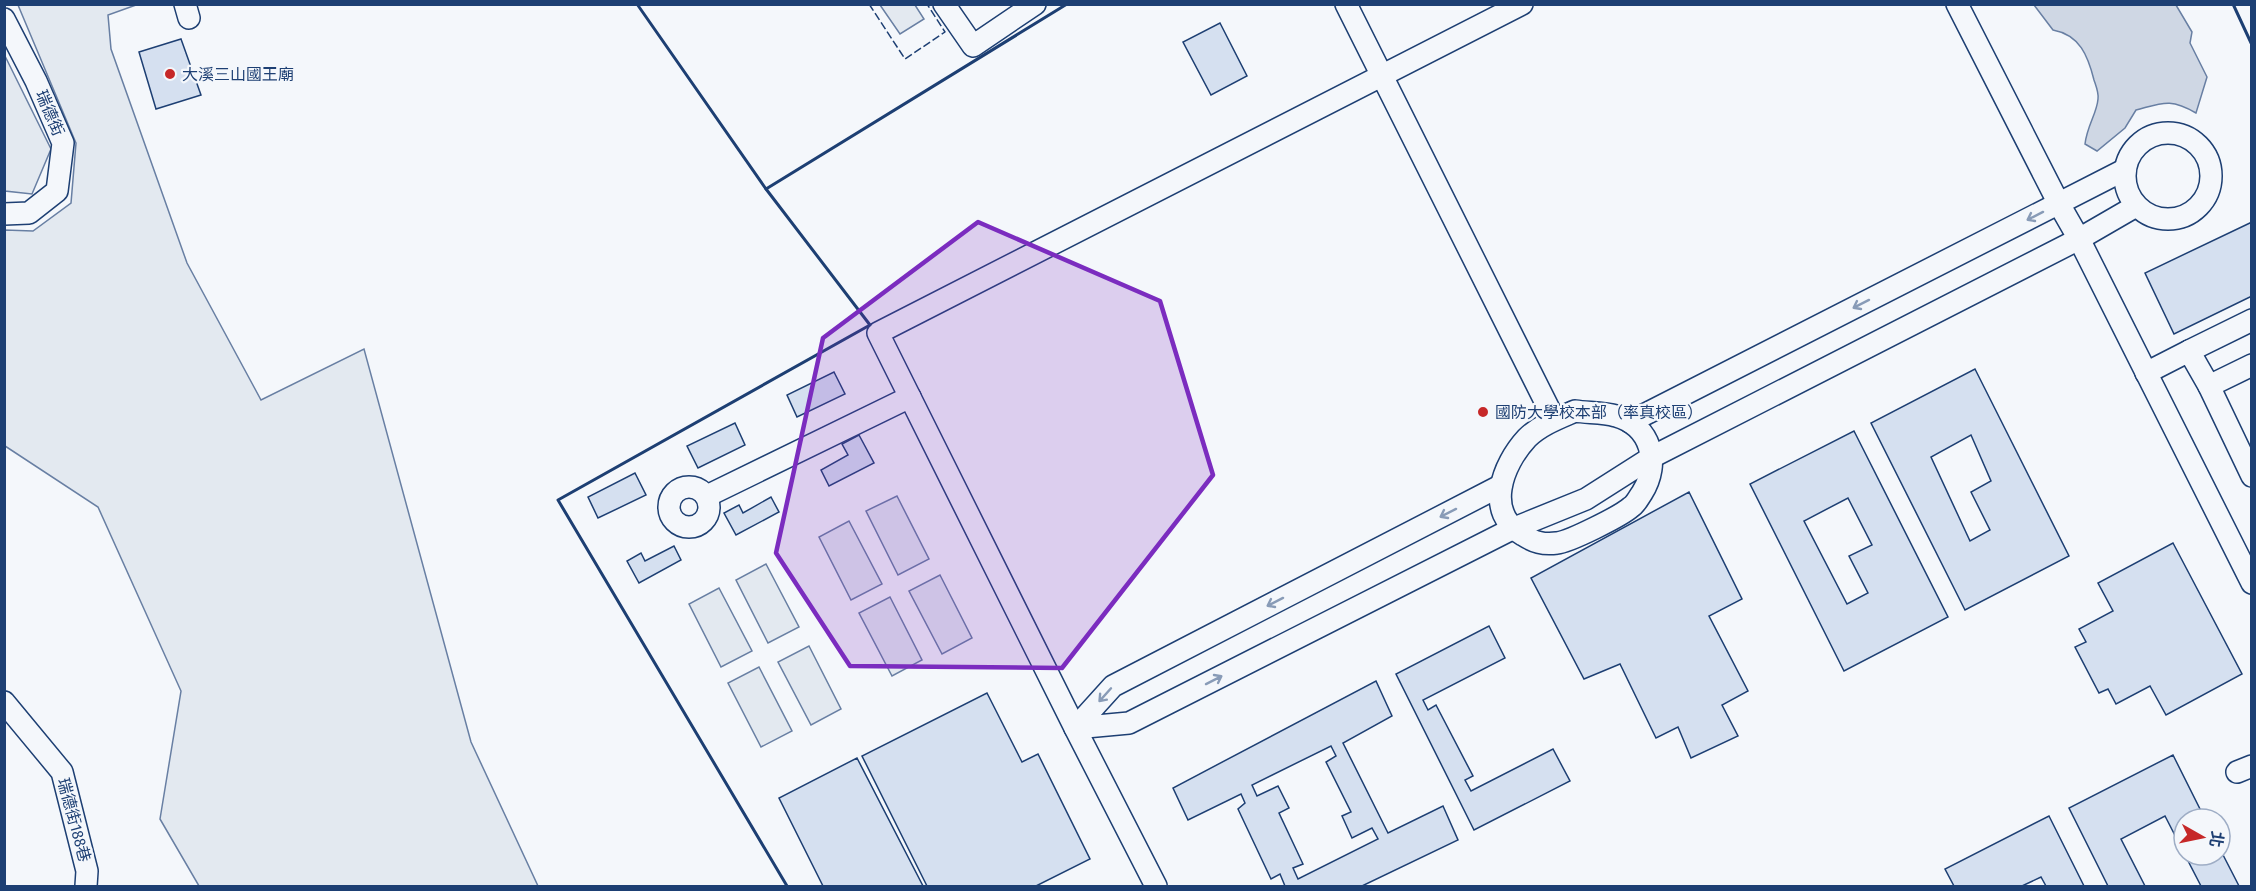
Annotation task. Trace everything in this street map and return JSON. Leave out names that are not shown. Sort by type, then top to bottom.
[{"type":"street","points":[[944,4],[973,46],[1035,4]]},
{"type":"street","points":[[1346,4],[1554,419]]},
{"type":"street","points":[[1156,886],[878,333],[1522,4]]},
{"type":"street","points":[[1957,4],[2079,239],[2252,583]]},
{"type":"street","name":"瑞德街","points":[[4,19],[36,81],[63,143],[57,191],[29,213],[4,214]]},
{"type":"street","points":[[2163,132],[2183,134],[2199,145],[2209,162],[2211,181],[2204,200],[2190,213],[2172,219],[2153,217],[2136,206],[2126,190],[2124,170],[2131,152],[2145,138],[2163,132]]},
{"type":"street","points":[[1630,422],[2124,170]]},
{"type":"street","points":[[1075,728],[1129,723],[1512,529],[1586,499],[1652,457],[2079,239],[2136,206]]},
{"type":"street","points":[[2146,373],[2252,320]]},
{"type":"street","points":[[2189,351],[2209,386],[2252,476]]},
{"type":"street","points":[[2209,386],[2252,365]]},
{"type":"street","points":[[707,496],[910,397]]},
{"type":"street","points":[[1575,411],[1615,415],[1630,422],[1647,437],[1652,457],[1647,484],[1632,507],[1559,543],[1537,543],[1512,529],[1500,510],[1500,486],[1509,462],[1528,437],[1554,419],[1575,411]]},
{"type":"street","points":[[1075,728],[1113,686],[1500,486]]},
{"type":"street","name":"瑞德街188巷","points":[[4,702],[63,772],[87,871],[86,886]]},
{"type":"highlighted area","points":[[978,222],[1160,301],[1213,475],[1062,668],[850,666],[776,553],[823,338]]},
{"type":"shaded area","points":[[18,5],[136,5],[108,15],[111,49],[187,263],[261,400],[364,349],[471,742],[538,886],[199,886],[160,819],[181,691],[98,507],[5,446],[5,230],[33,231],[71,203],[76,143]]},
{"type":"shaded area","points":[[880,5],[915,5],[924,19],[900,34]]},
{"type":"shaded area","points":[[2034,5],[2176,5],[2192,32],[2190,43],[2207,77],[2196,113],[2179,105],[2166,103],[2153,105],[2136,110],[2125,128],[2097,151],[2085,144],[2098,97],[2089,63],[2076,42],[2053,30]]},
{"type":"shaded area","points":[[4,54],[51,149],[32,194],[5,191]]},
{"type":"shaded area","points":[[897,496],[929,559],[898,575],[866,511]]},
{"type":"shaded area","points":[[849,521],[882,584],[851,600],[819,537]]},
{"type":"shaded area","points":[[766,564],[799,627],[768,643],[736,580]]},
{"type":"shaded area","points":[[940,575],[972,638],[942,654],[909,591]]},
{"type":"shaded area","points":[[719,588],[752,651],[721,667],[689,604]]},
{"type":"shaded area","points":[[890,597],[922,660],[892,676],[859,613]]},
{"type":"shaded area","points":[[809,646],[841,709],[811,725],[778,662]]},
{"type":"shaded area","points":[[759,667],[792,731],[761,747],[728,683]]},
{"type":"building","points":[[1220,23],[1247,76],[1211,95],[1183,42]]},
{"type":"building","name":"大溪三山國王廟","points":[[181,39],[201,95],[156,109],[139,52]]},
{"type":"building","points":[[2252,222],[2252,296],[2174,334],[2145,273]]},
{"type":"building","points":[[1975,369],[2069,556],[1965,610],[1871,423]],"holes":[[[1971,435],[1991,481],[1971,492],[1990,530],[1970,541],[1931,457]]]},
{"type":"building","points":[[834,372],[845,394],[797,417],[787,395]]},
{"type":"building","points":[[735,423],[745,445],[698,468],[687,446]]},
{"type":"building","points":[[1854,431],[1948,617],[1844,671],[1750,484]],"holes":[[[1848,498],[1872,545],[1849,556],[1868,593],[1847,604],[1804,521]]]},
{"type":"building","points":[[859,435],[874,463],[829,486],[821,470],[848,455],[842,444]]},
{"type":"building","points":[[635,473],[646,495],[598,518],[588,497]]},
{"type":"building","points":[[1689,492],[1742,599],[1709,616],[1748,691],[1722,705],[1738,736],[1691,758],[1678,727],[1656,738],[1620,664],[1584,679],[1531,578]]},
{"type":"building","points":[[771,497],[779,512],[736,535],[724,513],[739,505],[743,513]]},
{"type":"building","points":[[2173,543],[2242,674],[2166,715],[2150,686],[2116,704],[2108,689],[2099,693],[2075,647],[2086,642],[2079,629],[2113,611],[2098,583]]},
{"type":"building","points":[[674,546],[681,560],[639,583],[627,561],[641,553],[645,561]]},
{"type":"building","points":[[1489,626],[1505,658],[1423,700],[1428,710],[1436,705],[1473,776],[1465,780],[1471,791],[1553,749],[1570,781],[1474,830],[1396,674]]},
{"type":"building","points":[[1376,681],[1392,716],[1343,743],[1388,833],[1443,806],[1458,840],[1362,886],[1285,886],[1280,874],[1271,879],[1238,809],[1245,803],[1241,794],[1188,820],[1173,788]],"holes":[[[1331,746],[1336,756],[1326,762],[1351,812],[1342,816],[1352,838],[1372,828],[1378,839],[1298,879],[1293,868],[1303,864],[1279,813],[1289,808],[1278,786],[1257,796],[1252,785]]]},
{"type":"building","points":[[987,693],[1022,762],[1038,754],[1090,859],[1036,886],[927,886],[862,756]]},
{"type":"building","points":[[2173,755],[2199,807],[2172,807],[2172,830],[2165,816],[2121,839],[2145,886],[2108,886],[2069,808]]},
{"type":"building","points":[[857,758],[923,886],[823,886],[779,798]]},
{"type":"building","points":[[2049,816],[2084,886],[2046,886],[2041,877],[2022,886],[1954,886],[1945,869]]},
{"type":"building","points":[[2191,867],[2229,867],[2239,886],[2201,886]]},
{"type":"fence","points":[[869,4],[905,59],[945,32],[927,4]]},
{"type":"wall","points":[[637,4],[766,189],[870,325],[558,500],[787,886]]},
{"type":"wall","points":[[766,189],[1067,4]]},
{"type":"wall","points":[[2233,4],[2252,45]]},
{"type":"place","name":"大溪三山國王廟","points":[[170,74]]},
{"type":"place","name":"國防大學校本部（率真校區）","points":[[1483,412]]}]
